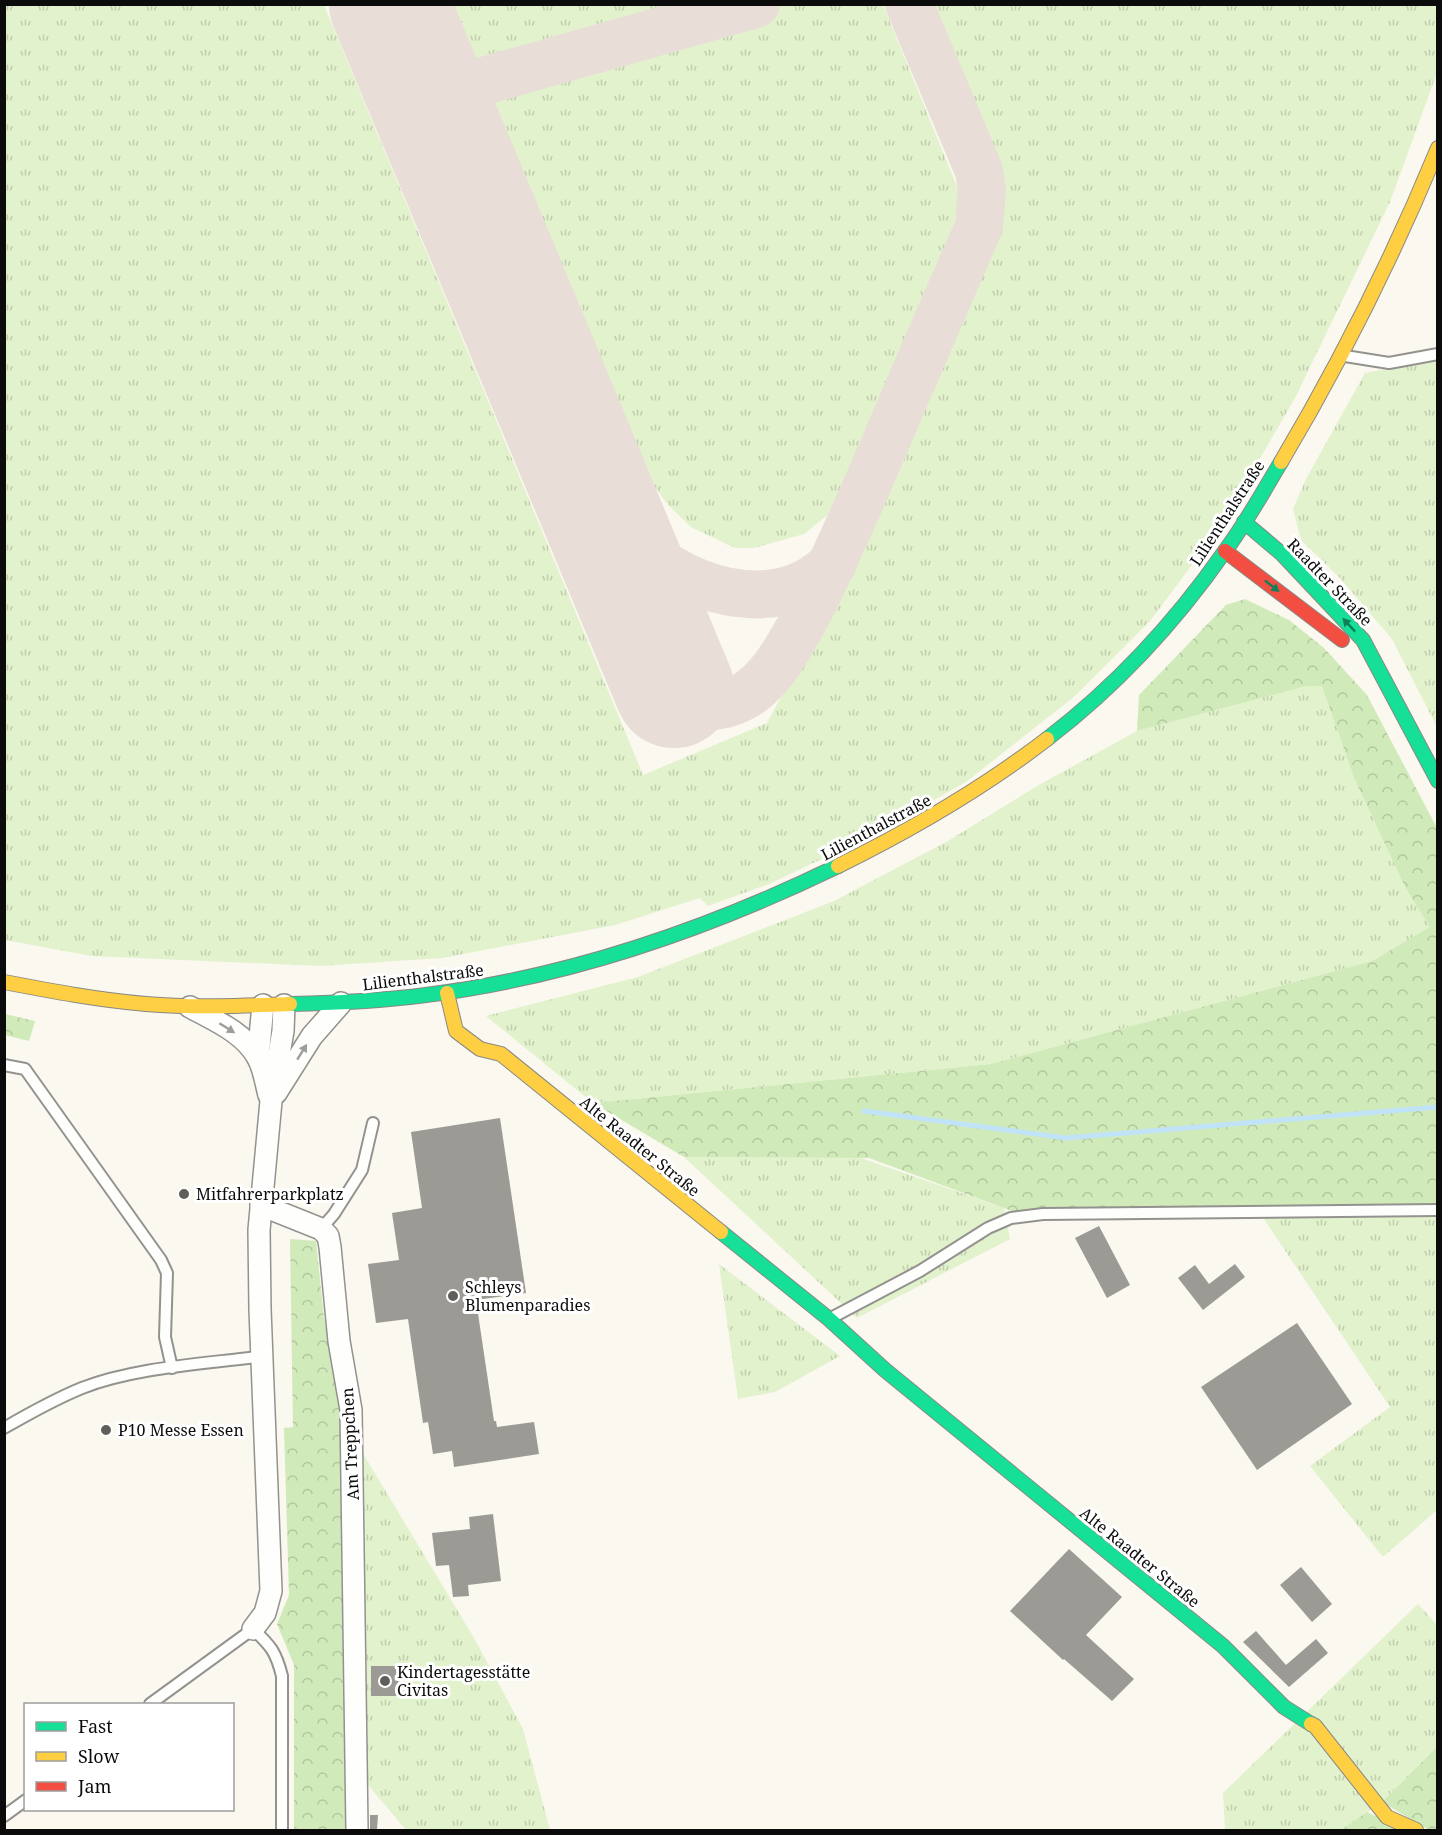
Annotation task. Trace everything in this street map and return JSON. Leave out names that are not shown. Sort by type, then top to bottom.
[{"type":"main road","name":"Lilienthalstraße","points":[[4,982],[132,1004],[189,1006],[340,1003],[447,993],[516,980],[669,937],[763,901],[881,846],[975,791],[1078,713],[1129,666],[1190,595],[1225,551],[1307,418],[1382,276],[1437,151]]},
{"type":"main road","name":"Raadter Straße","points":[[1244,522],[1282,554],[1363,640],[1437,779]]},
{"type":"main road","name":"Raadter Straße","points":[[1225,551],[1343,640],[1380,674]]},
{"type":"main road","name":"Alte Raadter Straße","points":[[447,993],[456,1031],[480,1049],[501,1054],[829,1319],[885,1370],[1223,1646],[1284,1707],[1315,1726],[1387,1817],[1416,1830]]},
{"type":"street","points":[[271,1101],[312,1036],[340,1003]]},
{"type":"street","points":[[258,1058],[273,1005]]},
{"type":"street","points":[[253,1629],[265,1613],[271,1591],[259,1241],[271,1101],[283,1031],[273,1005]]},
{"type":"street","points":[[189,1006],[239,1036],[258,1058],[271,1101]]},
{"type":"street","points":[[261,1204],[321,1229]]},
{"type":"street","name":"Am Treppchen","points":[[321,1229],[328,1236],[339,1341],[351,1410],[357,1830]]},
{"type":"lane","points":[[1341,355],[1389,363],[1437,354]]},
{"type":"lane","points":[[4,1065],[24,1069],[161,1260],[167,1273],[165,1337],[172,1368]]},
{"type":"lane","points":[[321,1229],[334,1214],[362,1170],[373,1123]]},
{"type":"lane","points":[[829,1319],[920,1271],[988,1228],[1011,1218],[1043,1214],[1437,1210]]},
{"type":"lane","points":[[4,1428],[42,1406],[84,1387],[172,1368],[263,1356]]},
{"type":"lane","points":[[151,1703],[253,1629],[271,1647],[278,1659],[282,1676],[282,1830]]},
{"type":"lane","points":[[4,1816],[24,1801]]},
{"type":"green space","points":[[4,5],[324,5],[643,775],[767,723],[875,522],[997,229],[1002,180],[930,5],[1437,5],[1438,70],[1390,202],[1295,398],[1219,529],[1150,621],[1075,696],[966,782],[866,838],[769,884],[708,906],[700,898],[615,925],[442,958],[320,966],[92,956],[5,940]]},
{"type":"green space","points":[[454,5],[883,5],[958,189],[958,213],[848,484],[830,513],[804,534],[754,548],[735,548],[691,527],[668,505],[649,479]]},
{"type":"green space","points":[[1438,362],[1437,727],[1392,639],[1340,578],[1301,540],[1293,509],[1306,479],[1365,373]]},
{"type":"green space","points":[[1245,599],[1289,620],[1324,648],[1367,695],[1437,828],[1437,1213],[1012,1211],[869,1158],[684,1157],[593,1103],[991,1064],[1372,961],[1430,927],[1405,887],[1355,780],[1322,686],[1306,686],[1137,731],[1139,695],[1226,605]]},
{"type":"green space","points":[[1307,685],[1323,686],[1355,780],[1405,887],[1431,927],[1372,961],[991,1064],[593,1103],[486,1016],[638,977],[834,901],[948,841],[1037,786],[1137,731]]},
{"type":"green space","points":[[5,1014],[35,1021],[29,1041],[5,1035]]},
{"type":"green space","points":[[684,1157],[861,1158],[1004,1208],[1010,1239],[857,1318]]},
{"type":"green space","points":[[1437,1215],[1437,1510],[1383,1557],[1310,1466],[1390,1407],[1262,1216]]},
{"type":"green space","points":[[290,1239],[316,1241],[324,1318],[344,1403],[346,1830],[294,1830],[294,1665],[277,1624],[289,1595],[284,1428],[293,1427]]},
{"type":"green space","points":[[719,1264],[840,1356],[775,1392],[738,1399]]},
{"type":"green space","points":[[362,1452],[474,1638],[523,1729],[550,1830],[406,1830],[364,1780]]},
{"type":"green space","points":[[1418,1604],[1437,1625],[1437,1747],[1382,1802],[1341,1830],[1225,1830],[1223,1793]]},
{"type":"green space","points":[[1437,1747],[1437,1830],[1429,1830],[1382,1802]]},
{"type":"green space","points":[[1367,1812],[1404,1830],[1341,1830]]},
{"type":"building","name":"Schleys Blumenparadies","points":[[500,1118],[526,1293],[476,1300],[494,1421],[497,1427],[534,1422],[539,1454],[454,1467],[452,1451],[433,1454],[428,1422],[423,1423],[408,1319],[376,1323],[368,1264],[399,1260],[392,1213],[422,1208],[411,1132]]},
{"type":"building","points":[[1099,1226],[1130,1285],[1107,1298],[1075,1238]]},
{"type":"building","points":[[1235,1264],[1245,1277],[1203,1310],[1178,1278],[1195,1265],[1209,1284]]},
{"type":"building","points":[[1297,1323],[1352,1404],[1257,1470],[1201,1387]]},
{"type":"building","points":[[493,1514],[501,1581],[468,1585],[469,1596],[453,1597],[449,1565],[436,1566],[432,1533],[470,1529],[469,1517]]},
{"type":"building","points":[[1069,1549],[1122,1597],[1086,1635],[1134,1679],[1112,1701],[1010,1611]]},
{"type":"building","points":[[1301,1567],[1332,1604],[1312,1622],[1280,1585]]},
{"type":"building","points":[[1256,1631],[1286,1665],[1316,1639],[1328,1653],[1289,1687],[1243,1642]]},
{"type":"building","name":"Kindertagesstätte Civitas","points":[[371,1666],[399,1666],[398,1696],[371,1696]]},
{"type":"building","points":[[370,1815],[378,1815],[377,1830],[370,1830]]},
{"type":"waterway","points":[[864,1111],[1066,1138],[1438,1107]]},
{"type":"taxiway","points":[[427,97],[756,4]]},
{"type":"taxiway","points":[[674,688],[692,703],[703,706],[727,704],[758,686],[781,658],[809,610],[834,558],[979,226],[982,190],[979,171],[909,4]]},
{"type":"taxiway","points":[[571,439],[603,500],[627,533],[647,553],[671,569],[698,582],[726,591],[755,594],[783,591],[810,581],[833,563]]},
{"type":"runway","points":[[389,4],[674,688]]},
{"type":"traffic: fast","points":[[1047,739],[1097,698],[1165,628],[1233,540],[1281,462]]},
{"type":"traffic: fast","points":[[1244,522],[1282,554],[1363,640],[1438,781]]},
{"type":"traffic: fast","points":[[290,1004],[426,995],[480,987],[585,963],[688,930],[789,889],[838,866]]},
{"type":"traffic: fast","points":[[721,1232],[829,1319],[885,1370],[1223,1646],[1284,1707],[1311,1724]]},
{"type":"traffic: slow","points":[[1281,462],[1325,386],[1365,308],[1438,148]]},
{"type":"traffic: slow","points":[[838,866],[945,808],[997,775],[1047,739]]},
{"type":"traffic: slow","points":[[4,982],[92,998],[146,1004],[200,1006],[290,1004]]},
{"type":"traffic: slow","points":[[447,993],[456,1031],[480,1049],[501,1054],[721,1232]]},
{"type":"traffic: slow","points":[[1311,1724],[1315,1726],[1387,1817],[1416,1830]]},
{"type":"traffic: jam","points":[[1225,551],[1342,640]]},
{"type":"place","name":"Mitfahrerparkplatz","points":[[184,1194]]},
{"type":"place","name":"Schleys Blumenparadies","points":[[453,1296]]},
{"type":"place","name":"P10 Messe Essen","points":[[106,1430]]},
{"type":"place","name":"Kindertagesstätte Civitas","points":[[385,1681]]}]
